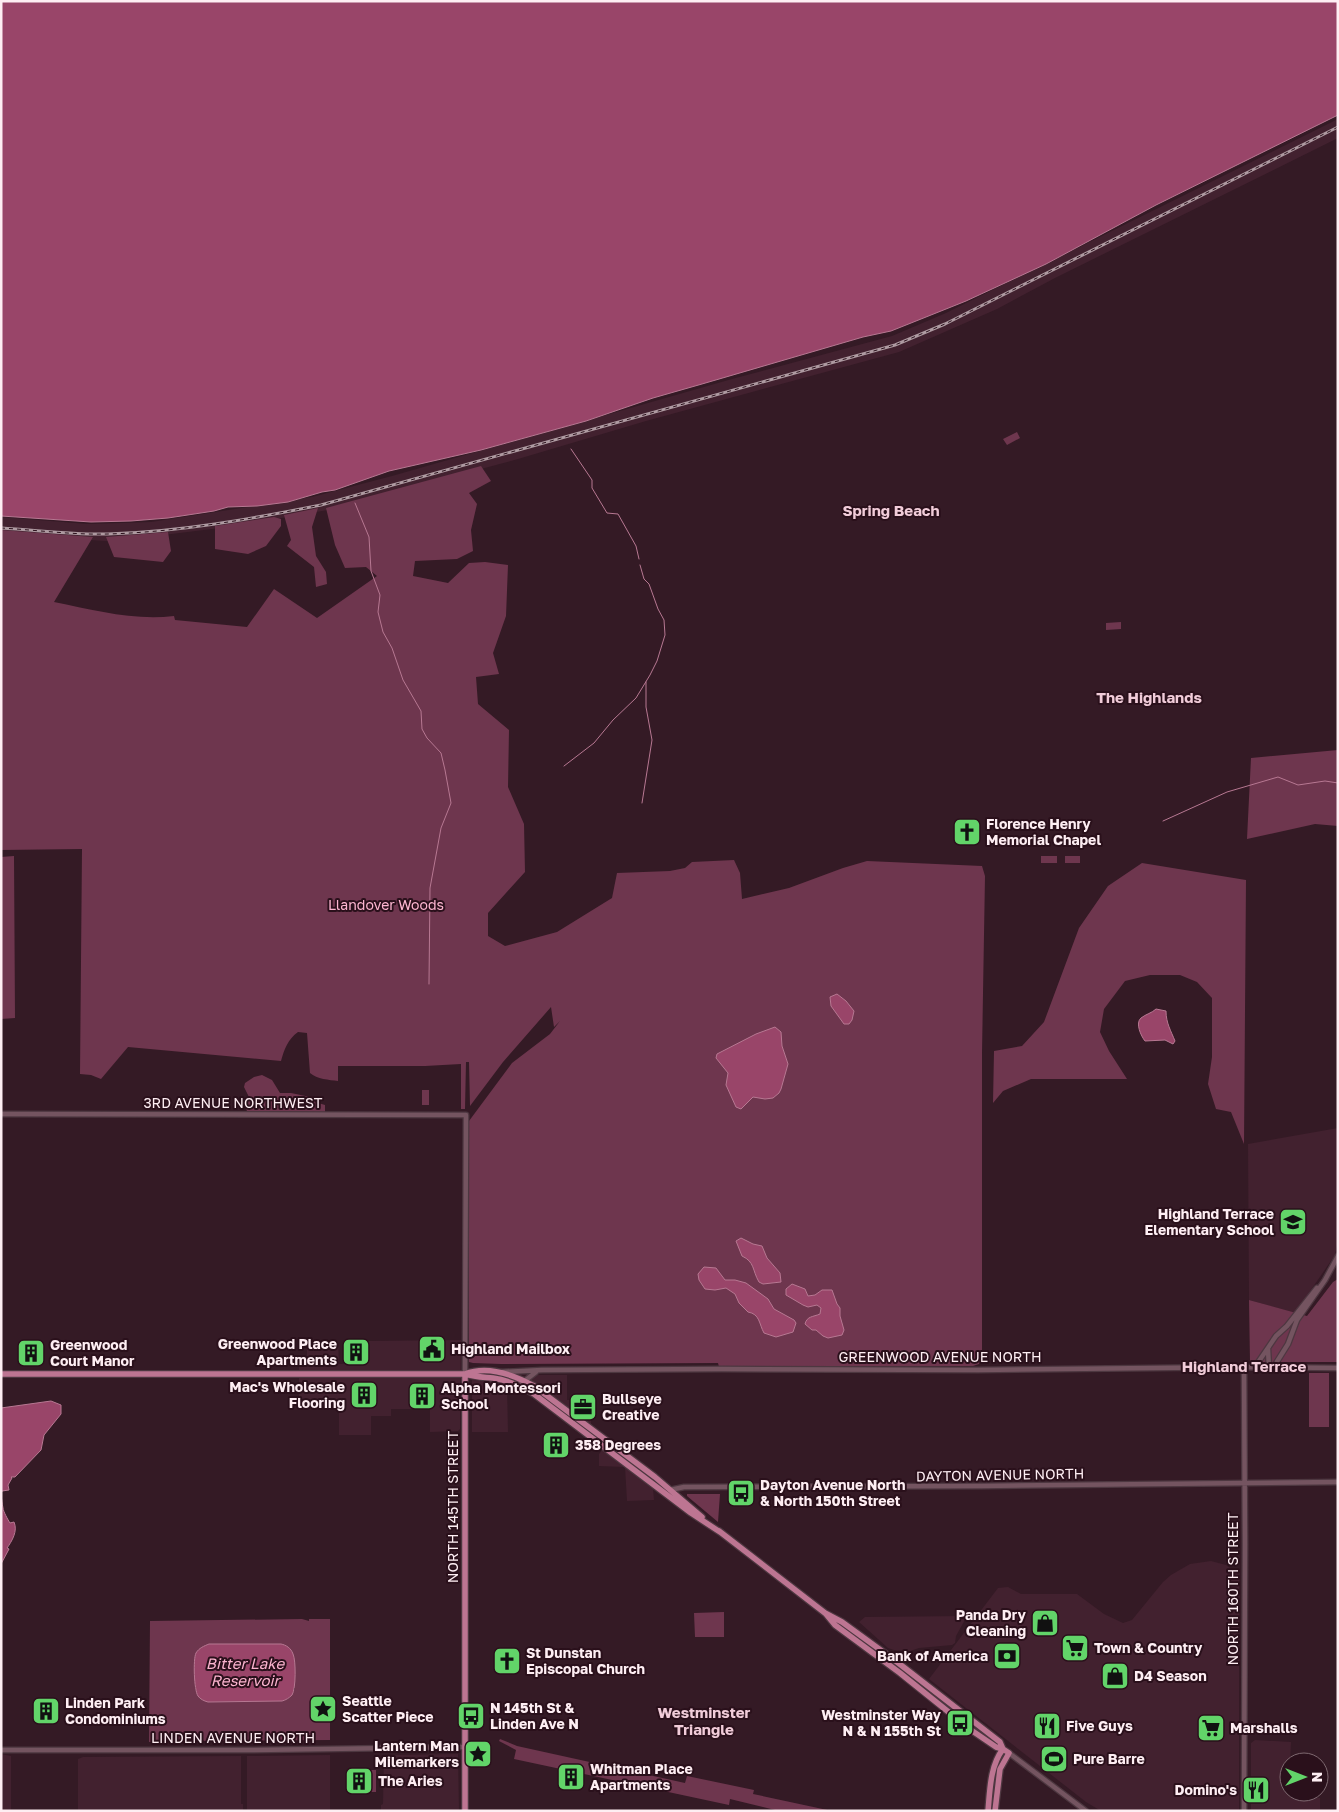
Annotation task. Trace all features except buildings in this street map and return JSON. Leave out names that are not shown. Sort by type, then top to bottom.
[{"type":"main road","name":"GREENWOOD AVENUE NORTH","points":[[465,1374],[473,1371],[500,1372]]},
{"type":"main road","points":[[500,1372],[524,1380],[552,1398],[668,1492]]},
{"type":"main road","name":"GREENWOOD AVENUE NORTH","points":[[1,1374],[465,1374],[474,1377],[496,1378],[514,1383]]},
{"type":"main road","name":"NORTH 145TH STREET","points":[[465,1374],[465,1811]]},
{"type":"main road","points":[[514,1383],[543,1400],[668,1492],[825,1612],[835,1625],[900,1673],[971,1730],[996,1747],[1006,1751]]},
{"type":"main road","points":[[988,1811],[996,1761],[1006,1751]]},
{"type":"main road","points":[[995,1811],[1000,1769],[1006,1751]]},
{"type":"street","name":"3RD AVENUE NORTHWEST","points":[[1,1114],[466,1115]]},
{"type":"street","name":"NORTH 145TH STREET","points":[[465,1374],[466,1115]]},
{"type":"street","points":[[1271,1368],[1288,1344],[1296,1320],[1325,1280],[1338,1256]]},
{"type":"street","points":[[1255,1367],[1313,1292],[1325,1280]]},
{"type":"street","points":[[1268,1348],[1271,1368]]},
{"type":"street","name":"NORTH 160TH STREET","points":[[1244,1367],[1244,1811]]},
{"type":"street","name":"GREENWOOD AVENUE NORTH","points":[[500,1372],[722,1369],[1338,1368]]},
{"type":"street","name":"GREENWOOD AVENUE NORTH","points":[[514,1383],[520,1383],[533,1373],[542,1370]]},
{"type":"street","name":"DAYTON AVENUE NORTH","points":[[668,1492],[684,1487],[1338,1482]]},
{"type":"street","name":"LINDEN AVENUE NORTH","points":[[1,1750],[248,1750],[466,1747]]},
{"type":"street","points":[[1006,1751],[1086,1811]]},
{"type":"shaded area","points":[[1338,119],[1338,138],[1055,278],[997,309],[899,352],[646,421],[518,459],[328,510],[236,526],[123,540],[105,541],[1,534],[1,517],[88,524],[151,522],[312,497],[892,336],[946,313]]},
{"type":"shaded area","name":"Highland Terrace Elementary School","points":[[1338,1128],[1338,1240],[1335,1255],[1295,1313],[1249,1300],[1248,1144]]},
{"type":"shaded area","points":[[461,1340],[460,1429],[458,1431],[430,1432],[430,1409],[391,1409],[391,1416],[371,1416],[371,1435],[339,1435],[339,1403],[299,1403],[299,1365],[307,1365],[307,1341],[338,1341],[339,1364],[368,1363],[368,1341]]},
{"type":"shaded area","points":[[532,1375],[567,1375],[567,1400],[591,1400],[591,1425],[532,1381]]},
{"type":"shaded area","points":[[472,1380],[497,1382],[507,1386],[508,1432],[472,1432]]},
{"type":"shaded area","points":[[603,1449],[653,1489],[654,1500],[627,1501],[625,1467],[599,1466],[599,1454]]},
{"type":"shaded area","points":[[1211,1561],[1226,1565],[1239,1575],[1239,1811],[1101,1811],[1086,1802],[929,1679],[998,1588],[1008,1587],[1021,1594],[1077,1594],[1104,1614],[1123,1623],[1132,1620],[1171,1575],[1190,1564]]},
{"type":"shaded area","points":[[967,1616],[956,1636],[955,1643],[952,1645],[919,1648],[910,1651],[888,1648],[859,1622],[865,1617]]},
{"type":"shaded area","points":[[1255,1740],[1291,1742],[1290,1752],[1279,1752],[1279,1802],[1320,1802],[1320,1811],[1251,1811],[1251,1743]]},
{"type":"shaded area","points":[[1,1754],[11,1756],[11,1811],[1,1811]]},
{"type":"shaded area","points":[[458,1754],[459,1811],[381,1811],[381,1805],[383,1804],[384,1755]]},
{"type":"shaded area","points":[[330,1755],[330,1811],[247,1811],[247,1756]]},
{"type":"shaded area","points":[[241,1756],[241,1804],[243,1804],[243,1811],[78,1811],[78,1759],[83,1757]]},
{"type":"green space","points":[[1017,432],[1020,438],[1007,445],[1003,439]]},
{"type":"green space","name":"Llandover Woods","points":[[481,466],[491,481],[469,493],[477,504],[471,530],[473,551],[457,559],[415,561],[413,576],[448,583],[469,563],[485,562],[508,565],[506,616],[493,653],[499,674],[476,677],[478,704],[509,730],[508,787],[524,824],[525,872],[488,913],[488,936],[505,946],[557,932],[612,898],[617,873],[670,871],[685,868],[692,862],[734,860],[740,873],[742,899],[789,888],[867,861],[982,866],[985,876],[982,1053],[982,1358],[979,1364],[973,1366],[719,1367],[718,1363],[501,1364],[469,1362],[469,1121],[512,1063],[550,1034],[560,1021],[554,1027],[551,1007],[503,1062],[470,1106],[469,1062],[466,1062],[465,1109],[461,1109],[461,1064],[338,1066],[338,1081],[323,1079],[310,1073],[307,1033],[298,1032],[287,1045],[281,1061],[128,1047],[101,1079],[91,1075],[80,1074],[82,849],[1,850],[1,530],[93,537],[54,602],[129,616],[174,616],[175,620],[247,627],[274,589],[317,618],[377,576],[366,567],[345,568],[335,545],[326,508]]},
{"type":"green space","points":[[318,508],[312,527],[316,556],[326,572],[327,584],[316,587],[314,567],[287,546],[291,540],[284,515]]},
{"type":"green space","points":[[274,517],[281,519],[281,526],[266,546],[248,554],[215,549],[215,526]]},
{"type":"green space","points":[[168,532],[171,551],[163,562],[114,557],[106,537]]},
{"type":"green space","points":[[1121,622],[1121,629],[1106,630],[1106,623]]},
{"type":"green space","points":[[1338,750],[1338,826],[1315,824],[1247,839],[1251,758]]},
{"type":"green space","points":[[14,856],[15,1018],[1,1019],[1,857]]},
{"type":"green space","points":[[1041,856],[1057,856],[1057,863],[1041,863]]},
{"type":"green space","points":[[1065,856],[1080,856],[1080,863],[1065,863]]},
{"type":"green space","points":[[1142,863],[1246,880],[1244,1144],[1231,1112],[1216,1109],[1208,1084],[1212,1057],[1212,998],[1197,982],[1180,975],[1150,975],[1125,981],[1104,1009],[1100,1032],[1109,1051],[1127,1079],[1031,1079],[1003,1091],[993,1103],[994,1051],[1022,1046],[1044,1022],[1079,928],[1108,886]]},
{"type":"green space","points":[[262,1075],[272,1080],[280,1093],[291,1093],[315,1098],[315,1102],[325,1105],[325,1112],[247,1111],[245,1107],[249,1097],[244,1087],[245,1083],[254,1077]]},
{"type":"green space","points":[[422,1090],[429,1090],[429,1105],[422,1105]]},
{"type":"green space","points":[[1338,1279],[1338,1362],[1250,1362],[1249,1300],[1307,1316],[1333,1282]]},
{"type":"green space","points":[[1309,1373],[1329,1373],[1329,1427],[1309,1427]]},
{"type":"green space","points":[[687,1494],[720,1494],[718,1522],[687,1496]]},
{"type":"green space","points":[[724,1612],[724,1637],[695,1637],[694,1613]]},
{"type":"green space","points":[[302,1619],[309,1621],[309,1619],[330,1619],[330,1740],[205,1741],[195,1738],[189,1742],[149,1742],[150,1621]],"holes":[[[195,1656],[295,1688],[290,1697],[282,1701],[208,1702],[195,1689]]]},
{"type":"green space","points":[[500,1739],[517,1746],[685,1783],[687,1776],[754,1790],[753,1794],[832,1811],[779,1811],[730,1799],[729,1805],[514,1759],[516,1750],[499,1741]]},
{"type":"green space","points":[[364,1770],[376,1770],[376,1792],[364,1792]]},
{"type":"water","points":[[1,1],[1338,1],[1338,115],[1156,205],[1046,264],[966,301],[891,331],[863,337],[653,398],[586,421],[481,450],[389,471],[335,490],[288,502],[228,507],[168,518],[131,521],[91,522],[1,516]]},
{"type":"water","points":[[837,994],[854,1011],[849,1024],[844,1024],[831,1006],[830,997]]},
{"type":"water","points":[[1156,1009],[1166,1011],[1168,1023],[1175,1041],[1173,1044],[1165,1040],[1145,1041],[1139,1030],[1139,1020]]},
{"type":"water","points":[[775,1027],[781,1032],[782,1046],[788,1064],[781,1089],[773,1098],[753,1097],[741,1109],[736,1107],[726,1085],[728,1073],[716,1058],[717,1054],[756,1034]]},
{"type":"water","points":[[741,1238],[762,1246],[767,1258],[780,1273],[781,1282],[763,1284],[759,1282],[751,1264],[742,1256],[736,1241]]},
{"type":"water","points":[[704,1267],[716,1268],[725,1280],[746,1283],[768,1299],[774,1309],[794,1320],[796,1323],[793,1332],[776,1337],[764,1333],[757,1317],[748,1312],[739,1303],[735,1294],[726,1288],[705,1289],[699,1280],[698,1274]]},
{"type":"water","points":[[792,1284],[805,1289],[808,1296],[815,1295],[822,1290],[832,1290],[840,1308],[844,1330],[842,1335],[828,1338],[805,1324],[809,1318],[820,1314],[821,1308],[817,1305],[808,1307],[786,1295],[786,1289]]},
{"type":"water","points":[[51,1401],[61,1405],[61,1414],[44,1435],[41,1450],[15,1477],[11,1477],[8,1485],[9,1490],[2,1491],[1,1494],[1,1408]]},
{"type":"water","points":[[1,1497],[3,1509],[10,1523],[14,1522],[15,1532],[1,1564]]},
{"type":"water","name":"Bitter Lake Reservoir","points":[[209,1644],[281,1644],[290,1648],[295,1662],[295,1681],[292,1695],[282,1701],[208,1702],[202,1700],[198,1696],[196,1688],[195,1656],[203,1646]]},
{"type":"waterway","points":[[571,449],[592,480],[592,488],[607,513],[618,514],[636,546],[639,559]]},
{"type":"waterway","points":[[355,503],[369,537],[371,571],[380,595],[378,612],[383,632],[392,648],[403,680],[421,711],[422,729],[427,738],[441,753],[451,803],[441,828],[430,888],[429,984]]},
{"type":"waterway","points":[[564,766],[594,743],[613,720],[636,698],[657,661],[665,635],[664,620],[649,584],[644,579],[640,565]]},
{"type":"waterway","points":[[642,803],[652,740],[646,707],[646,682]]},
{"type":"waterway","points":[[1163,821],[1227,792],[1278,777],[1298,785],[1325,781],[1338,783]]},
{"type":"railway","points":[[1,528],[82,534],[135,533],[215,524],[321,505],[895,345],[945,324],[1338,127]]},
{"type":"place","name":"Florence Henry Memorial Chapel","points":[[967,832]]},
{"type":"place","name":"Highland Terrace Elementary School","points":[[1293,1222]]},
{"type":"place","name":"Highland Mailbox","points":[[432,1349]]},
{"type":"place","name":"Greenwood Place Apartments","points":[[356,1352]]},
{"type":"place","name":"Greenwood Court Manor","points":[[31,1353]]},
{"type":"place","name":"Mac's Wholesale Flooring","points":[[364,1395]]},
{"type":"place","name":"Alpha Montessori School","points":[[422,1396]]},
{"type":"place","name":"Bullseye Creative","points":[[583,1407]]},
{"type":"place","name":"358 Degrees","points":[[556,1445]]},
{"type":"place","name":"Dayton Avenue North & North 150th Street","points":[[741,1493]]},
{"type":"place","name":"Panda Dry Cleaning","points":[[1045,1623]]},
{"type":"place","name":"Town & Country","points":[[1075,1648]]},
{"type":"place","name":"Bank of America","points":[[1007,1656]]},
{"type":"place","name":"St Dunstan Episcopal Church","points":[[507,1661]]},
{"type":"place","name":"D4 Season","points":[[1115,1676]]},
{"type":"place","name":"Seattle Scatter Piece","points":[[323,1709]]},
{"type":"place","name":"Linden Park Condominiums","points":[[46,1711]]},
{"type":"place","name":"N 145th St & Linden Ave N","points":[[471,1716]]},
{"type":"place","name":"Westminster Way N & N 155th St","points":[[960,1723]]},
{"type":"place","name":"Five Guys","points":[[1047,1726]]},
{"type":"place","name":"Marshalls","points":[[1211,1728]]},
{"type":"place","name":"Lantern Man Milemarkers","points":[[478,1754]]},
{"type":"place","name":"Pure Barre","points":[[1054,1759]]},
{"type":"place","name":"Whitman Place Apartments","points":[[571,1777]]},
{"type":"place","name":"The Aries","points":[[359,1781]]},
{"type":"place","name":"Domino's","points":[[1256,1790]]},
{"type":"district","name":"Spring Beach","points":[[891,511]]},
{"type":"district","name":"The Highlands","points":[[1149,698]]},
{"type":"district","name":"Highland Terrace","points":[[1244,1367]]},
{"type":"district","name":"Westminster Triangle","points":[[704,1722]]}]
